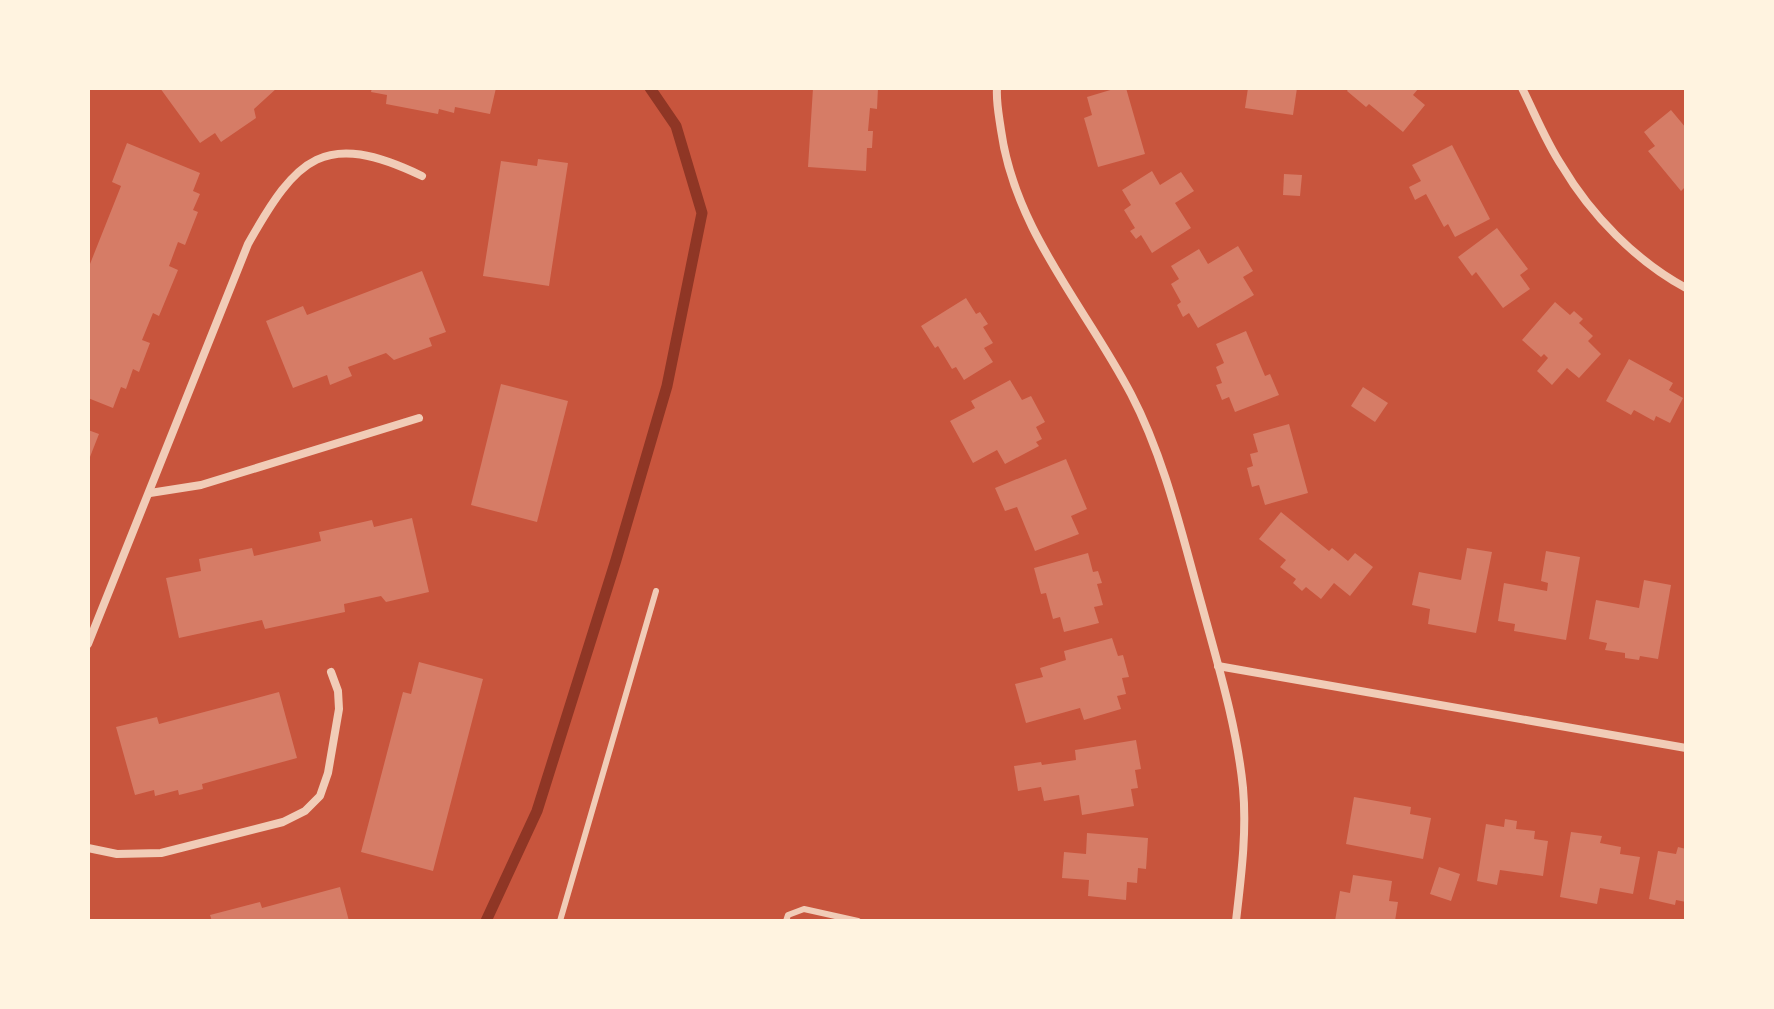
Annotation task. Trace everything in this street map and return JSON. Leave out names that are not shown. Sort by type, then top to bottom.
[{"type":"street","points":[[997,88],[1004,150],[1023,208],[1047,258],[1131,394],[1161,465],[1233,727],[1243,789],[1243,858],[1236,921]]},
{"type":"street","points":[[1522,88],[1561,166],[1595,212],[1635,252],[1686,288]]},
{"type":"street","points":[[88,644],[248,244],[288,180],[310,162],[336,152],[366,154],[422,176]]},
{"type":"street","points":[[150,493],[201,485],[419,418]]},
{"type":"street","points":[[1218,666],[1686,748]]},
{"type":"street","points":[[88,848],[117,854],[161,853],[283,822],[305,811],[320,796],[328,773],[339,709],[338,691],[331,672]]},
{"type":"lane","points":[[560,921],[656,591]]},
{"type":"lane","points":[[786,921],[788,915],[804,909],[858,921]]},
{"type":"building","points":[[160,88],[277,88],[254,109],[256,118],[221,142],[215,133],[200,143]]},
{"type":"building","points":[[372,88],[496,88],[490,114],[455,107],[454,113],[439,109],[438,114],[386,104],[387,95],[371,92]]},
{"type":"building","points":[[813,88],[878,88],[877,109],[870,108],[868,131],[873,131],[872,148],[867,148],[866,171],[808,167]]},
{"type":"building","points":[[1126,88],[1145,154],[1098,167],[1084,118],[1092,115],[1087,97]]},
{"type":"building","points":[[1248,88],[1297,88],[1293,115],[1245,108]]},
{"type":"building","points":[[1349,88],[1416,88],[1413,95],[1425,105],[1403,132],[1369,104],[1366,107],[1347,91]]},
{"type":"building","points":[[1671,110],[1686,128],[1686,186],[1681,191],[1648,151],[1655,146],[1644,132]]},
{"type":"building","points":[[127,143],[200,173],[193,191],[200,194],[193,210],[198,212],[185,245],[178,242],[169,266],[178,270],[159,316],[153,313],[142,340],[150,343],[139,372],[133,369],[126,389],[121,387],[113,408],[88,398],[88,269],[121,186],[112,182]]},
{"type":"building","points":[[1452,145],[1490,219],[1455,237],[1448,224],[1444,227],[1426,194],[1415,200],[1409,187],[1421,181],[1412,165]]},
{"type":"building","points":[[538,159],[568,163],[549,286],[483,276],[501,161],[537,166]]},
{"type":"building","points":[[1152,171],[1160,185],[1181,172],[1194,191],[1175,203],[1191,228],[1152,253],[1141,235],[1136,239],[1130,231],[1135,228],[1124,210],[1131,205],[1122,190]]},
{"type":"building","points":[[1284,174],[1302,175],[1300,196],[1283,195]]},
{"type":"building","points":[[1497,228],[1528,269],[1520,275],[1530,289],[1503,308],[1476,272],[1472,276],[1458,257]]},
{"type":"building","points":[[1238,246],[1253,271],[1243,277],[1254,295],[1198,328],[1189,313],[1183,317],[1177,305],[1181,302],[1171,284],[1179,279],[1171,266],[1199,249],[1208,264]]},
{"type":"building","points":[[422,271],[446,332],[429,338],[432,346],[394,360],[386,353],[348,367],[352,376],[330,385],[327,375],[293,388],[266,321],[303,306],[307,315]]},
{"type":"building","points":[[966,298],[976,314],[980,312],[988,324],[983,327],[993,343],[984,348],[993,362],[964,380],[956,367],[952,369],[938,346],[935,348],[921,326]]},
{"type":"building","points":[[1555,302],[1570,315],[1574,311],[1583,319],[1579,323],[1593,336],[1588,341],[1601,354],[1579,378],[1567,368],[1552,385],[1537,371],[1548,358],[1544,354],[1541,357],[1522,340]]},
{"type":"building","points":[[1246,331],[1265,376],[1270,374],[1279,395],[1235,412],[1229,397],[1222,400],[1216,385],[1222,383],[1216,367],[1224,363],[1216,344]]},
{"type":"building","points":[[1629,359],[1673,383],[1669,390],[1683,398],[1670,423],[1656,416],[1654,421],[1634,410],[1631,415],[1606,401]]},
{"type":"building","points":[[1010,380],[1022,400],[1031,396],[1045,422],[1036,427],[1042,439],[1036,442],[1039,446],[1005,464],[997,450],[973,463],[950,421],[975,408],[971,401]]},
{"type":"building","points":[[501,384],[568,401],[537,522],[471,505]]},
{"type":"building","points":[[1363,387],[1388,403],[1375,422],[1351,406]]},
{"type":"building","points":[[1289,424],[1308,493],[1265,505],[1259,485],[1252,487],[1247,468],[1253,466],[1250,454],[1258,452],[1253,434]]},
{"type":"building","points":[[88,430],[99,434],[88,462]]},
{"type":"building","points":[[1066,459],[1087,509],[1071,516],[1079,534],[1035,551],[1017,507],[1005,511],[995,488]]},
{"type":"building","points":[[1281,512],[1329,551],[1332,548],[1348,561],[1355,553],[1373,567],[1350,596],[1334,583],[1321,599],[1306,587],[1302,591],[1293,583],[1296,579],[1280,567],[1286,560],[1259,539]]},
{"type":"building","points":[[412,518],[429,592],[386,602],[381,596],[344,604],[345,612],[265,629],[262,620],[179,638],[166,578],[201,571],[199,559],[252,548],[254,556],[321,541],[319,532],[372,520],[374,527]]},
{"type":"building","points":[[1467,548],[1492,552],[1476,633],[1428,624],[1430,609],[1412,605],[1419,572],[1461,580]]},
{"type":"building","points":[[1546,551],[1580,557],[1566,640],[1514,631],[1515,624],[1498,621],[1504,583],[1547,591],[1548,583],[1541,581]]},
{"type":"building","points":[[1088,553],[1093,572],[1098,571],[1102,583],[1097,584],[1103,605],[1094,607],[1099,623],[1064,632],[1060,617],[1053,619],[1046,593],[1041,594],[1034,568]]},
{"type":"building","points":[[1644,580],[1671,585],[1658,659],[1640,656],[1639,660],[1625,658],[1625,653],[1605,650],[1607,643],[1589,639],[1596,600],[1639,608]]},
{"type":"building","points":[[1112,638],[1118,656],[1123,655],[1129,677],[1122,678],[1126,694],[1117,696],[1121,709],[1084,720],[1080,708],[1026,723],[1015,684],[1043,677],[1040,668],[1066,660],[1064,651]]},
{"type":"building","points":[[419,662],[483,679],[433,871],[361,852],[403,692],[411,694]]},
{"type":"building","points":[[279,692],[297,758],[202,784],[203,789],[179,795],[178,790],[155,796],[154,790],[135,795],[116,727],[157,717],[159,724]]},
{"type":"building","points":[[1136,740],[1141,769],[1135,770],[1138,788],[1131,789],[1134,806],[1082,815],[1079,795],[1044,801],[1041,787],[1018,791],[1014,766],[1076,760],[1075,750]]},
{"type":"building","points":[[1354,797],[1411,807],[1410,814],[1431,818],[1423,859],[1346,844]]},
{"type":"building","points":[[1505,819],[1517,821],[1516,829],[1535,831],[1534,839],[1548,841],[1543,876],[1500,870],[1497,885],[1477,881],[1486,824],[1504,827]]},
{"type":"building","points":[[1571,832],[1602,836],[1600,843],[1621,847],[1620,854],[1640,857],[1633,894],[1600,888],[1597,904],[1560,897]]},
{"type":"building","points":[[1087,833],[1148,838],[1146,869],[1138,868],[1137,883],[1127,882],[1126,900],[1088,896],[1089,880],[1062,878],[1064,852],[1086,854]]},
{"type":"building","points":[[1678,847],[1686,849],[1686,902],[1676,900],[1675,905],[1649,899],[1658,851],[1676,854]]},
{"type":"building","points":[[1439,867],[1460,874],[1451,901],[1430,894]]},
{"type":"building","points":[[1353,875],[1392,881],[1389,901],[1398,902],[1395,921],[1335,921],[1340,891],[1350,893]]},
{"type":"building","points":[[340,887],[349,921],[212,921],[210,915],[260,902],[262,908]]},
{"type":"waterway","points":[[486,921],[537,811],[616,560],[667,386],[702,213],[676,126],[650,88]]}]
